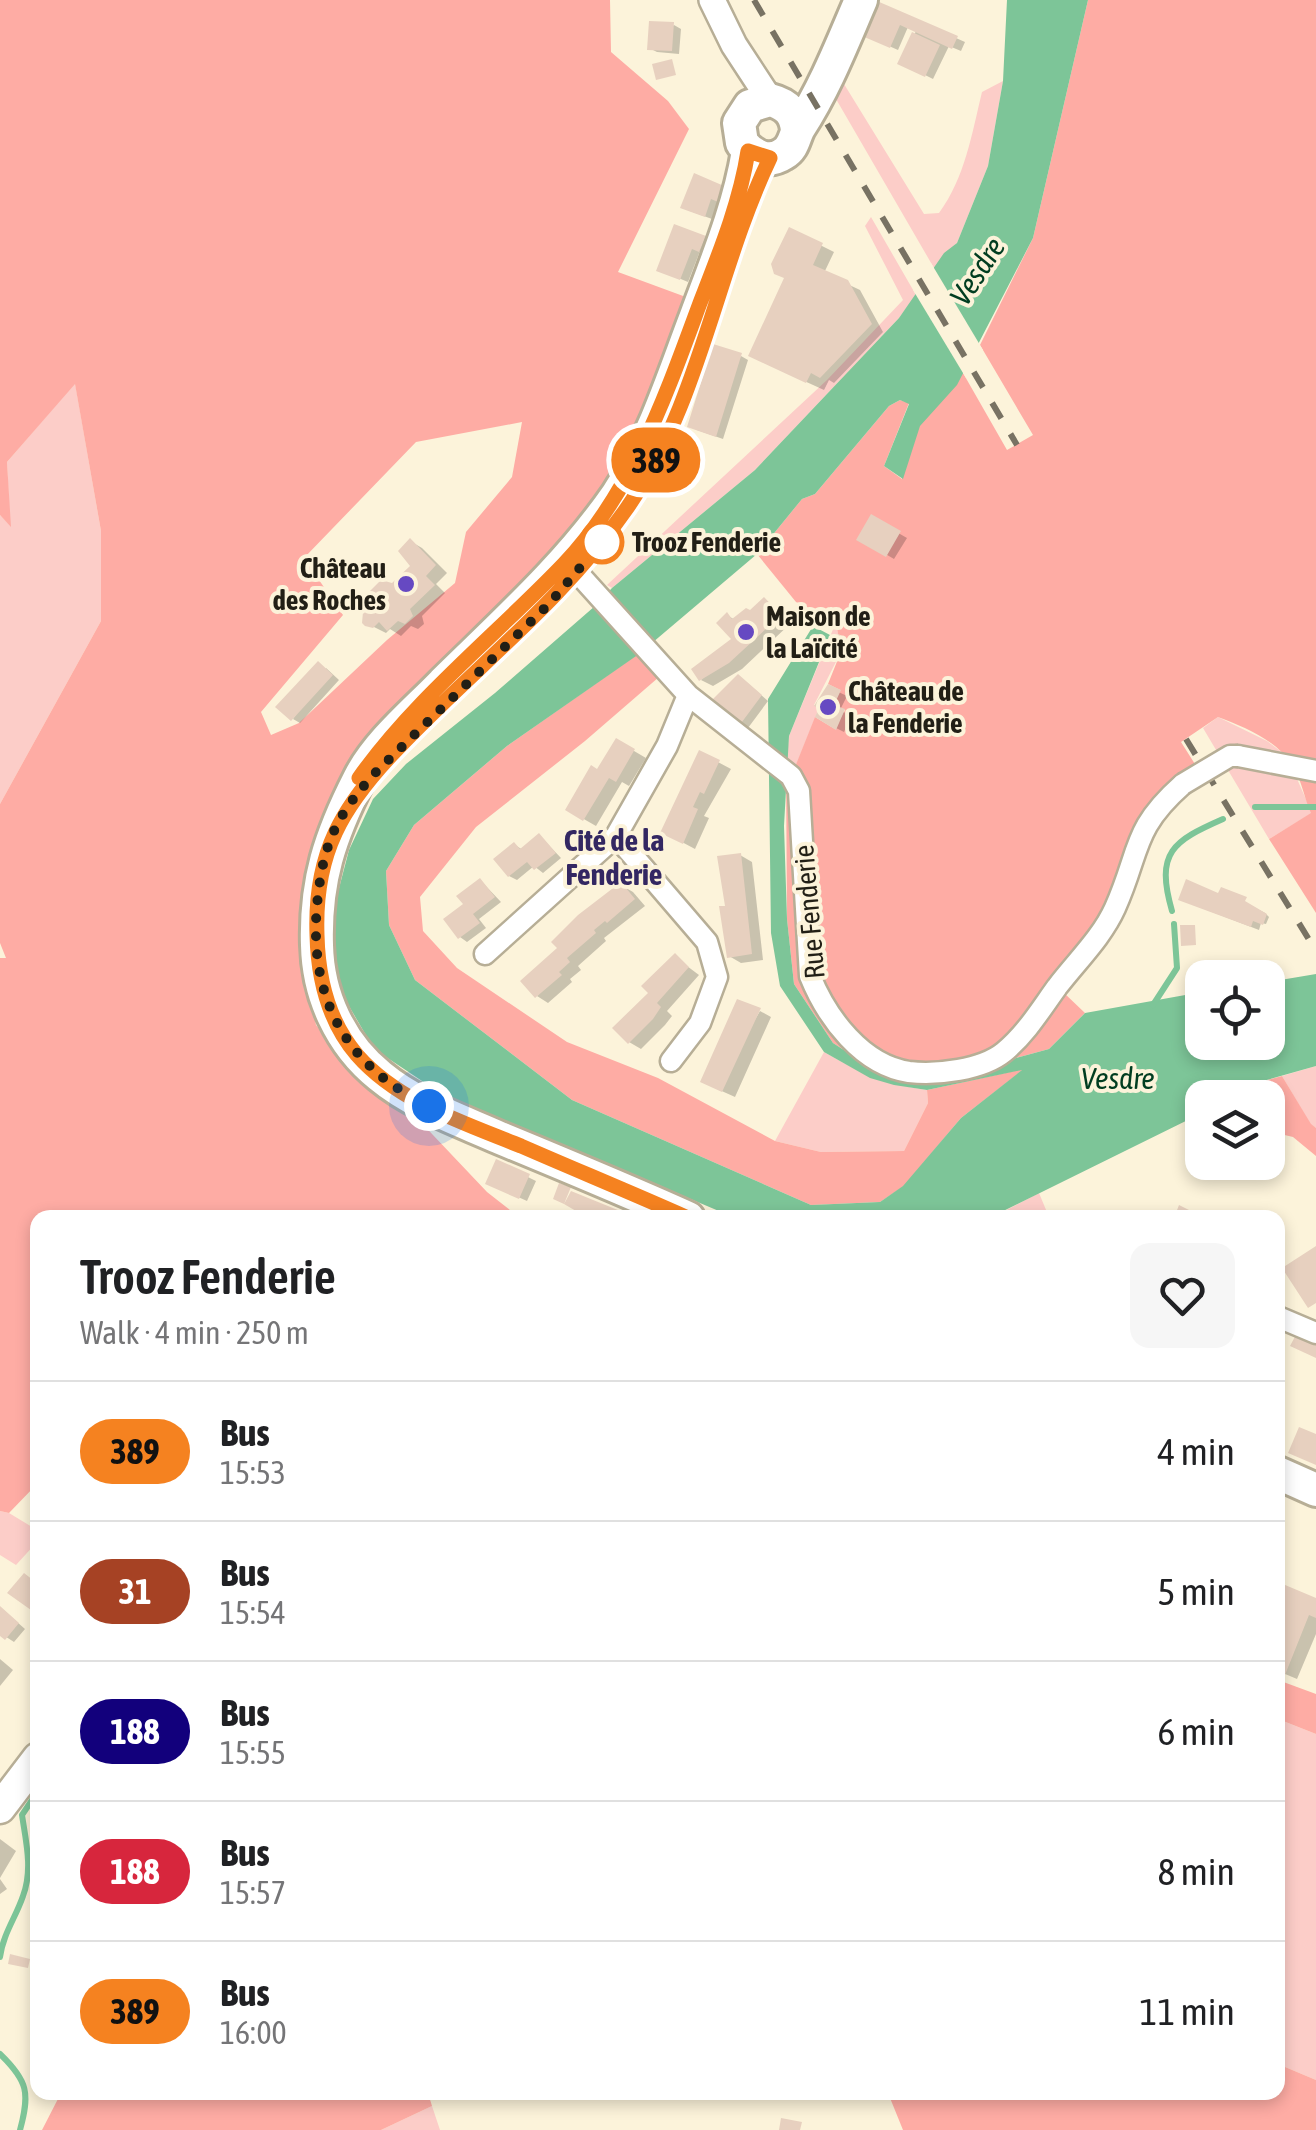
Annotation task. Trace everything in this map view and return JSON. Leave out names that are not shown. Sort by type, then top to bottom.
[{"type":"main road","points":[[782,111],[818,64],[844,0]]},
{"type":"main road","points":[[665,1210],[404,1094],[356,1054],[324,996],[317,962],[320,881],[326,852],[349,804],[399,747],[581,576],[628,506],[667,438],[743,224],[752,144],[750,106],[782,111],[818,100],[861,0]]},
{"type":"main road","points":[[752,144],[789,150],[782,111]]},
{"type":"main road","points":[[1285,1477],[1316,1490]]},
{"type":"main road","points":[[0,1808],[30,1769]]},
{"type":"street","points":[[716,6],[734,45],[782,111]]},
{"type":"street","points":[[716,6],[752,144]]},
{"type":"street","name":"Rue Fenderie","points":[[581,576],[688,695],[791,776],[799,792],[810,976],[821,1002],[851,1040],[890,1069],[924,1074],[952,1070],[1003,1053],[1110,918],[1141,832],[1157,808],[1184,784],[1230,756],[1316,771]]},
{"type":"street","points":[[486,954],[616,836],[667,746],[688,695]]},
{"type":"street","points":[[616,836],[707,942],[717,977],[700,1023],[671,1062]]},
{"type":"street","points":[[1285,1320],[1316,1333]]},
{"type":"shaded area","points":[[0,0],[610,0],[611,52],[668,101],[689,129],[618,272],[694,300],[632,447],[568,550],[360,756],[316,834],[304,943],[316,1025],[351,1067],[415,1116],[487,1192],[510,1210],[30,1210],[30,1491],[9,1513],[0,1511],[0,958],[6,958],[0,943],[0,804],[101,621],[101,531],[75,384],[7,462],[11,527],[0,515]],"holes":[[[522,422],[512,477],[466,532],[455,583],[299,723],[271,735],[261,712],[343,615],[304,558],[416,442]]]},
{"type":"shaded area","points":[[1088,0],[1316,0],[1316,913],[1269,839],[1311,813],[1297,774],[1274,745],[1218,717],[1181,742],[1205,780],[1159,811],[1063,992],[1085,1013],[1049,1049],[928,1082],[875,1070],[833,1043],[794,984],[787,919],[786,767],[795,767],[815,717],[835,729],[845,710],[834,705],[840,690],[828,684],[840,654],[847,658],[856,644],[838,634],[836,622],[796,602],[757,554],[802,499],[815,494],[889,406],[900,400],[909,403],[884,466],[902,479],[919,426],[963,373],[1007,450],[1033,435],[980,345],[1033,238]]},
{"type":"shaded area","points":[[1003,81],[988,166],[957,243],[934,268],[836,99],[844,84],[924,214],[939,213],[961,170],[982,92]]},
{"type":"shaded area","points":[[871,217],[916,295],[899,318],[755,470],[612,588],[607,585],[827,380],[903,300],[865,226]]},
{"type":"shaded area","points":[[75,383],[101,531],[101,621],[0,804],[0,515],[10,525],[7,462]]},
{"type":"shaded area","points":[[836,622],[838,634],[830,648],[840,654],[814,705],[819,708],[795,768],[786,766],[789,736]]},
{"type":"shaded area","points":[[638,654],[659,677],[476,827],[420,897],[423,931],[457,968],[567,1042],[658,1078],[775,1141],[821,1152],[904,1151],[928,1103],[927,1090],[1024,1069],[961,1118],[904,1186],[880,1202],[811,1205],[572,1100],[415,980],[389,925],[386,871],[414,825],[507,746]]},
{"type":"shaded area","points":[[1218,717],[1267,741],[1287,756],[1312,813],[1269,839],[1203,728]]},
{"type":"shaded area","points":[[824,1052],[873,1077],[927,1090],[928,1103],[904,1151],[821,1152],[775,1141]]},
{"type":"shaded area","points":[[1316,1066],[1316,1128],[1311,1125],[1282,1076]]},
{"type":"shaded area","points":[[1285,1081],[1316,1128],[1316,1156],[1285,1135]]},
{"type":"shaded area","points":[[1039,1193],[1046,1210],[1006,1210]]},
{"type":"shaded area","points":[[0,1511],[30,1526],[30,1550],[16,1565],[0,1555]]},
{"type":"shaded area","points":[[1285,1683],[1316,1694],[1316,1734],[1285,1722]]},
{"type":"shaded area","points":[[1285,1722],[1316,1734],[1316,2080],[1285,2067]]},
{"type":"shaded area","points":[[1285,2067],[1316,2080],[1316,2130],[903,2130],[891,2100],[1285,2100]]},
{"type":"shaded area","points":[[57,2100],[430,2100],[432,2106],[381,2130],[42,2130]]},
{"type":"shaded area","points":[[432,2106],[440,2130],[381,2130]]},
{"type":"water","name":"Vesdre","points":[[1007,0],[1088,0],[1033,238],[957,385],[920,426],[903,479],[884,466],[909,404],[900,400],[889,406],[815,494],[802,499],[757,554],[639,654],[507,746],[414,825],[386,871],[389,925],[415,980],[572,1100],[811,1205],[880,1202],[903,1186],[961,1118],[1022,1070],[927,1090],[870,1078],[824,1052],[780,986],[771,933],[768,699],[813,626],[830,635],[789,736],[784,826],[787,919],[794,984],[833,1043],[875,1070],[928,1082],[1049,1049],[1085,1013],[1185,995],[1185,1060],[1285,1060],[1285,979],[1316,974],[1316,1066],[1267,1080],[1185,1080],[1185,1121],[1005,1210],[716,1210],[440,1093],[374,1049],[346,1001],[332,953],[337,896],[349,850],[373,799],[406,764],[495,693],[612,588],[755,470],[899,318],[944,253],[957,243],[988,166],[1003,81]]},
{"type":"pier","points":[[931,263],[983,350],[966,378],[913,290]]},
{"type":"building","points":[[877,1],[958,36],[952,49],[900,25],[890,48],[862,36]]},
{"type":"building","points":[[649,21],[674,22],[672,51],[647,50]]},
{"type":"building","points":[[912,32],[940,45],[925,77],[897,64]]},
{"type":"building","points":[[672,59],[676,75],[656,80],[652,64]]},
{"type":"building","points":[[694,173],[724,186],[718,202],[711,199],[705,217],[680,208]]},
{"type":"building","points":[[674,224],[706,236],[699,252],[692,249],[680,280],[656,271]]},
{"type":"building","points":[[789,227],[823,243],[813,265],[848,280],[872,324],[820,378],[811,373],[806,383],[748,356],[784,278],[774,274],[771,264]]},
{"type":"building","points":[[713,344],[742,353],[716,437],[687,427]]},
{"type":"building","points":[[871,514],[901,531],[886,557],[856,540]]},
{"type":"building","name":"Château des Roches","points":[[410,538],[436,565],[426,576],[435,585],[410,609],[413,616],[405,624],[398,621],[387,631],[379,622],[373,628],[365,626],[357,604],[381,580],[392,583],[410,566],[398,551]]},
{"type":"building","points":[[764,597],[781,615],[729,663],[699,681],[691,669],[731,639],[716,623],[727,612],[732,619],[746,608],[750,610]]},
{"type":"building","points":[[838,634],[856,644],[847,658],[830,648]]},
{"type":"building","points":[[318,661],[333,675],[291,721],[275,707]]},
{"type":"building","points":[[738,674],[762,695],[739,726],[710,702]]},
{"type":"building","name":"Château de la Fenderie","points":[[828,684],[841,690],[834,705],[845,709],[836,730],[815,717],[819,708],[814,706]]},
{"type":"building","points":[[616,738],[635,749],[616,782],[609,778],[583,821],[565,810],[591,765],[597,769]]},
{"type":"building","points":[[699,750],[720,760],[704,794],[700,792],[693,807],[698,809],[683,844],[660,833]]},
{"type":"building","points":[[539,833],[556,853],[534,870],[527,862],[508,877],[493,859],[514,842],[520,849]]},
{"type":"building","points":[[741,853],[752,954],[727,958],[719,906],[725,906],[717,856]]},
{"type":"building","points":[[480,878],[495,897],[473,914],[480,923],[458,939],[443,919],[463,904],[456,896]]},
{"type":"building","points":[[1186,879],[1218,893],[1221,887],[1247,897],[1245,901],[1267,914],[1263,925],[1253,921],[1251,927],[1178,900]]},
{"type":"building","points":[[621,882],[635,899],[594,930],[596,933],[567,958],[570,962],[559,972],[562,975],[535,998],[520,981],[557,948],[551,942],[578,915]]},
{"type":"building","points":[[1180,925],[1195,925],[1196,945],[1181,946]]},
{"type":"building","points":[[675,953],[689,967],[657,1003],[661,1007],[653,1019],[628,1044],[612,1028],[648,993],[641,986]]},
{"type":"building","points":[[737,999],[761,1008],[722,1092],[700,1082]]},
{"type":"building","points":[[496,1159],[530,1174],[519,1199],[485,1184]]},
{"type":"building","points":[[559,1183],[571,1187],[564,1204],[553,1199]]},
{"type":"building","points":[[571,1191],[618,1210],[574,1210],[564,1204]]},
{"type":"building","points":[[1316,1246],[1316,1303],[1308,1308],[1285,1273],[1285,1266]]},
{"type":"building","points":[[1298,1331],[1316,1339],[1316,1358],[1290,1346]]},
{"type":"building","points":[[1299,1427],[1316,1434],[1316,1465],[1288,1453]]},
{"type":"building","points":[[24,1573],[30,1578],[30,1609],[7,1593]]},
{"type":"building","points":[[1285,1585],[1316,1598],[1316,1618],[1309,1615],[1285,1675]]},
{"type":"building","points":[[0,1606],[19,1623],[5,1640],[0,1636]]},
{"type":"building","points":[[10,1954],[30,1959],[28,1968],[8,1964]]},
{"type":"building","points":[[781,2118],[802,2122],[800,2130],[779,2130]]},
{"type":"waterway","points":[[1255,807],[1316,807]]},
{"type":"waterway","points":[[1172,911],[1166,875],[1172,851],[1192,834],[1223,819]]},
{"type":"waterway","points":[[1153,1005],[1177,968],[1174,924]]},
{"type":"waterway","points":[[0,1957],[28,1876],[22,1815],[30,1803]]},
{"type":"waterway","points":[[0,2054],[24,2088],[20,2130]]},
{"type":"railway","points":[[754,0],[1017,445]]},
{"type":"railway","points":[[1186,739],[1316,951]]},
{"type":"bus line","name":"389","points":[[359,778],[378,751],[426,700],[567,561],[618,493],[654,424],[678,362],[744,177],[748,151],[770,158],[677,415],[656,462],[578,573],[399,747],[349,804],[326,852],[316,919],[317,962],[324,996],[356,1054],[378,1075],[404,1094],[454,1118],[669,1210]]},
{"type":"place","name":"Trooz Fenderie","points":[[602,542]]},
{"type":"place","name":"Château des Roches","points":[[406,584]]},
{"type":"place","name":"Maison de la Laïcité","points":[[746,632]]},
{"type":"place","name":"Château de la Fenderie","points":[[828,707]]},
{"type":"district","name":"Cité de la Fenderie","points":[[614,857]]},
{"type":"route","points":[[429,1106],[404,1094],[356,1054],[324,996],[317,962],[316,919],[326,852],[349,804],[375,773],[549,604],[602,542]]}]
